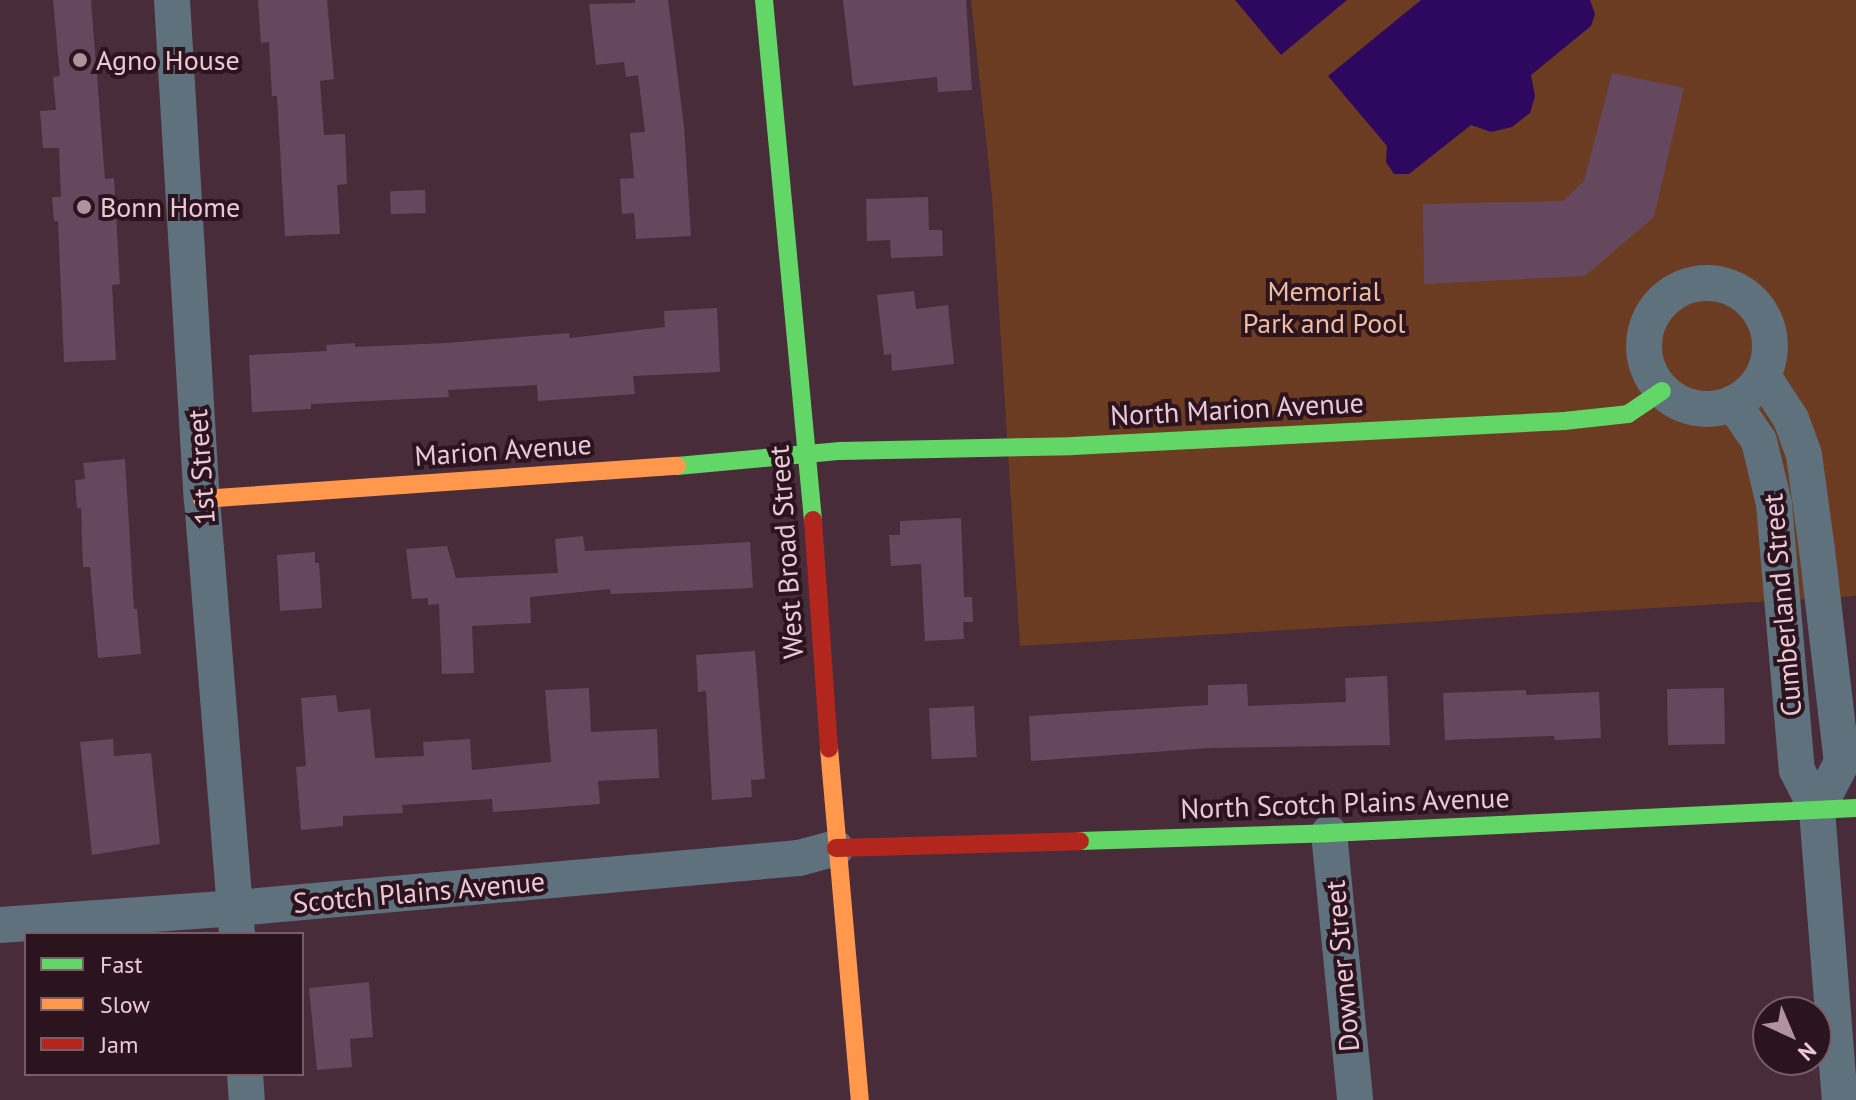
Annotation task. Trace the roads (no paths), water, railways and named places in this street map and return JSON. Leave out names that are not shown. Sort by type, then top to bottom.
[{"type":"street","name":"1st Street","points":[[172,0],[202,499],[237,921]]},
{"type":"street","name":"West Broad Street","points":[[764,0],[808,455],[836,848],[860,1100]]},
{"type":"street","points":[[1700,283],[1720,284],[1739,291],[1755,304],[1765,321],[1770,339],[1763,376],[1750,392],[1733,403],[1715,409],[1695,408],[1677,402],[1662,391],[1650,374],[1644,355],[1644,335],[1651,316],[1663,300],[1680,288],[1700,283]]},
{"type":"street","name":"Cumberland Street","points":[[1763,376],[1791,419],[1804,455],[1817,550],[1842,762],[1817,810]]},
{"type":"street","name":"North Marion Avenue","points":[[808,455],[1564,421],[1628,414],[1662,391]]},
{"type":"street","name":"Cumberland Street","points":[[1733,403],[1759,441],[1769,472],[1797,770],[1817,810],[1840,1100]]},
{"type":"street","name":"Marion Avenue","points":[[202,499],[808,455]]},
{"type":"street","name":"North Scotch Plains Avenue","points":[[836,848],[1329,833],[1856,808]]},
{"type":"street","name":"Downer Street","points":[[1329,833],[1355,1100]]},
{"type":"street","name":"Scotch Plains Avenue","points":[[0,925],[237,921],[799,858],[836,848]]},
{"type":"street","points":[[245,1076],[247,1100]]},
{"type":"place","name":"Agno House","points":[[80,60]]},
{"type":"place","name":"Bonn Home","points":[[84,207]]},
{"type":"park label","name":"Memorial Park and Pool","points":[[1324,307]]}]
